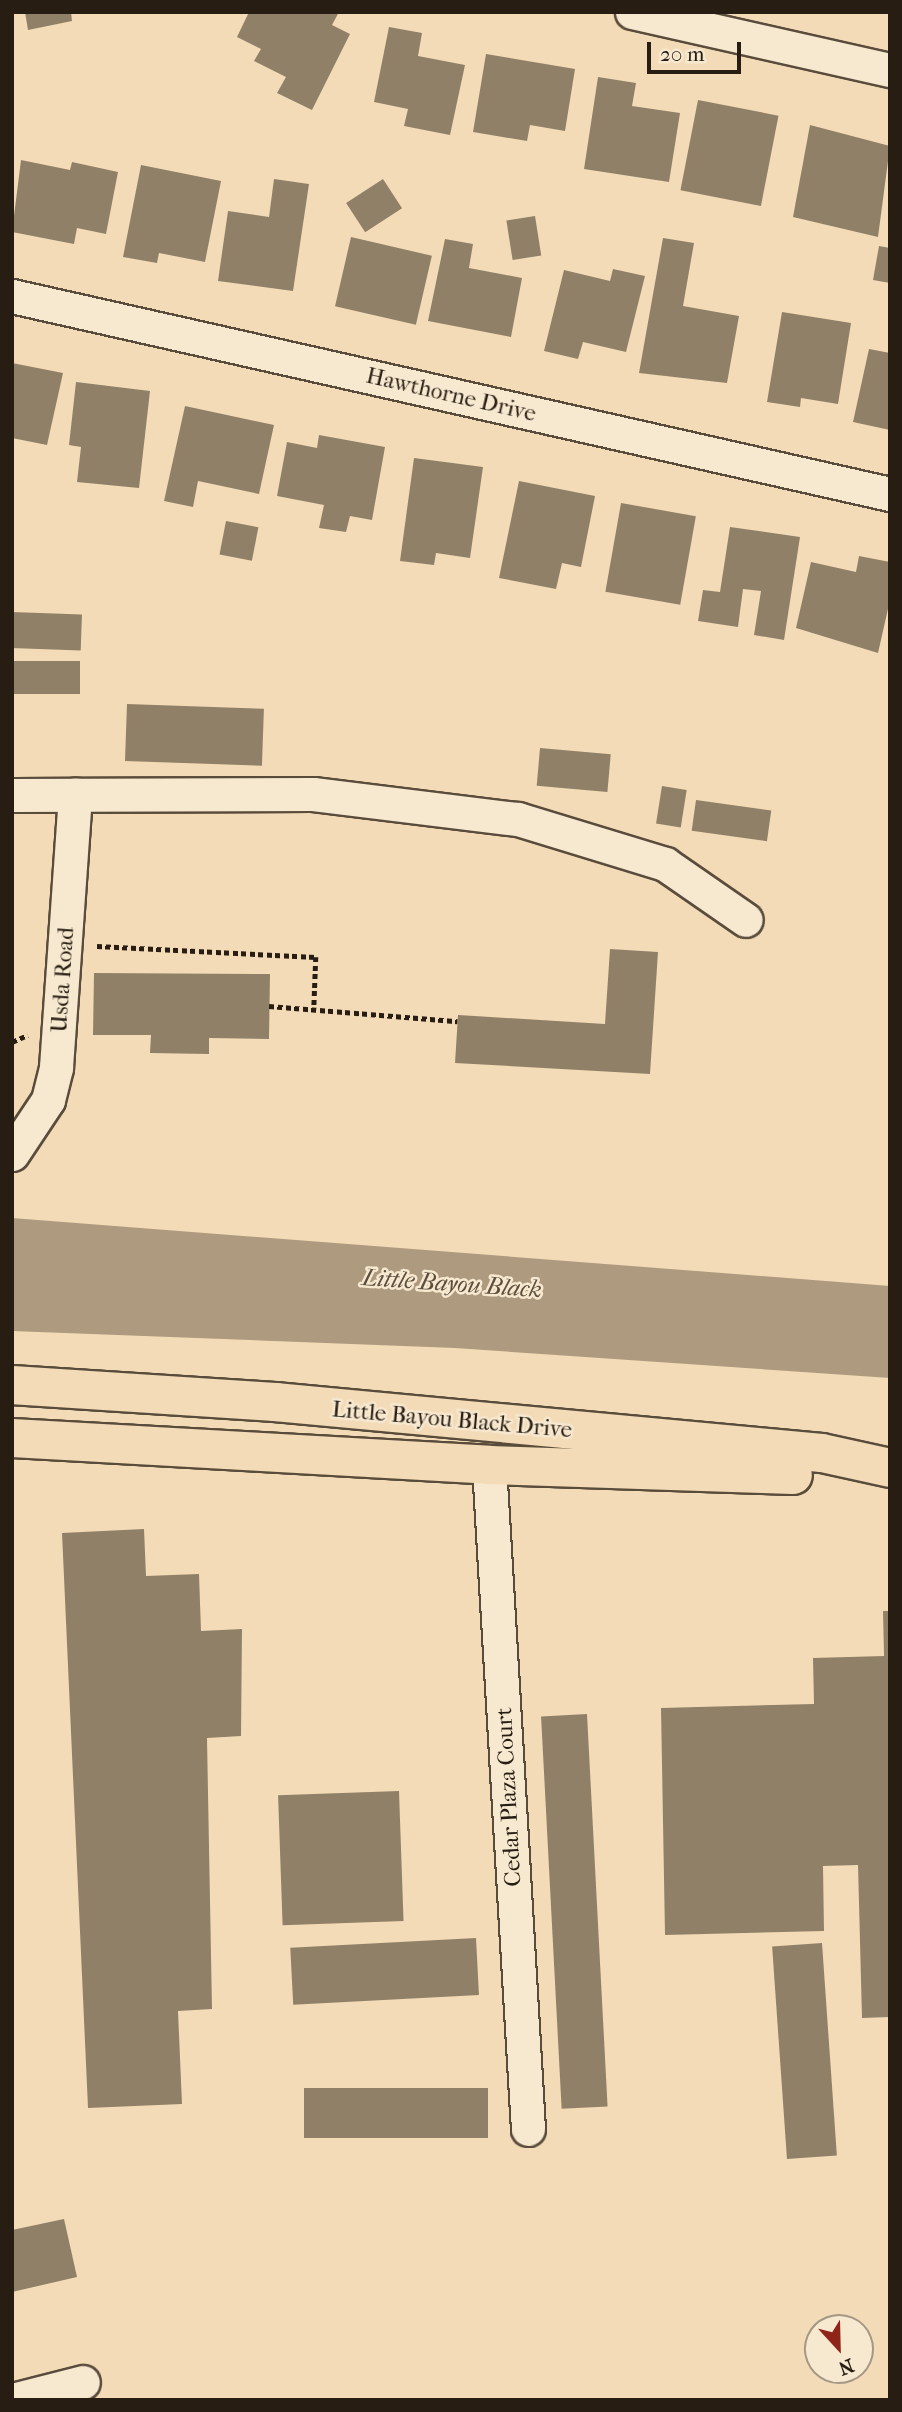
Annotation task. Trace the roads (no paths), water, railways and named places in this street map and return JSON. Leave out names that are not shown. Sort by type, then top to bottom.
[{"type":"main road","name":"Little Bayou Black Drive","points":[[12,1385],[275,1402],[822,1453],[890,1470]]},
{"type":"main road","name":"Little Bayou Black Drive","points":[[12,1438],[489,1465],[807,1475],[890,1470]]},
{"type":"street","points":[[632,12],[890,70]]},
{"type":"street","name":"Hawthorne Drive","points":[[12,296],[890,494]]},
{"type":"street","points":[[12,795],[313,794],[518,818],[665,864],[746,920]]},
{"type":"street","name":"Usda Road","points":[[12,1153],[48,1100],[56,1067],[75,795]]},
{"type":"street","name":"Cedar Plaza Court","points":[[489,1465],[528,2129]]},
{"type":"street","points":[[12,2400],[83,2382]]},
{"type":"water","name":"Little Bayou Black","points":[[12,1218],[890,1286],[890,1378],[455,1348],[12,1331]]}]
